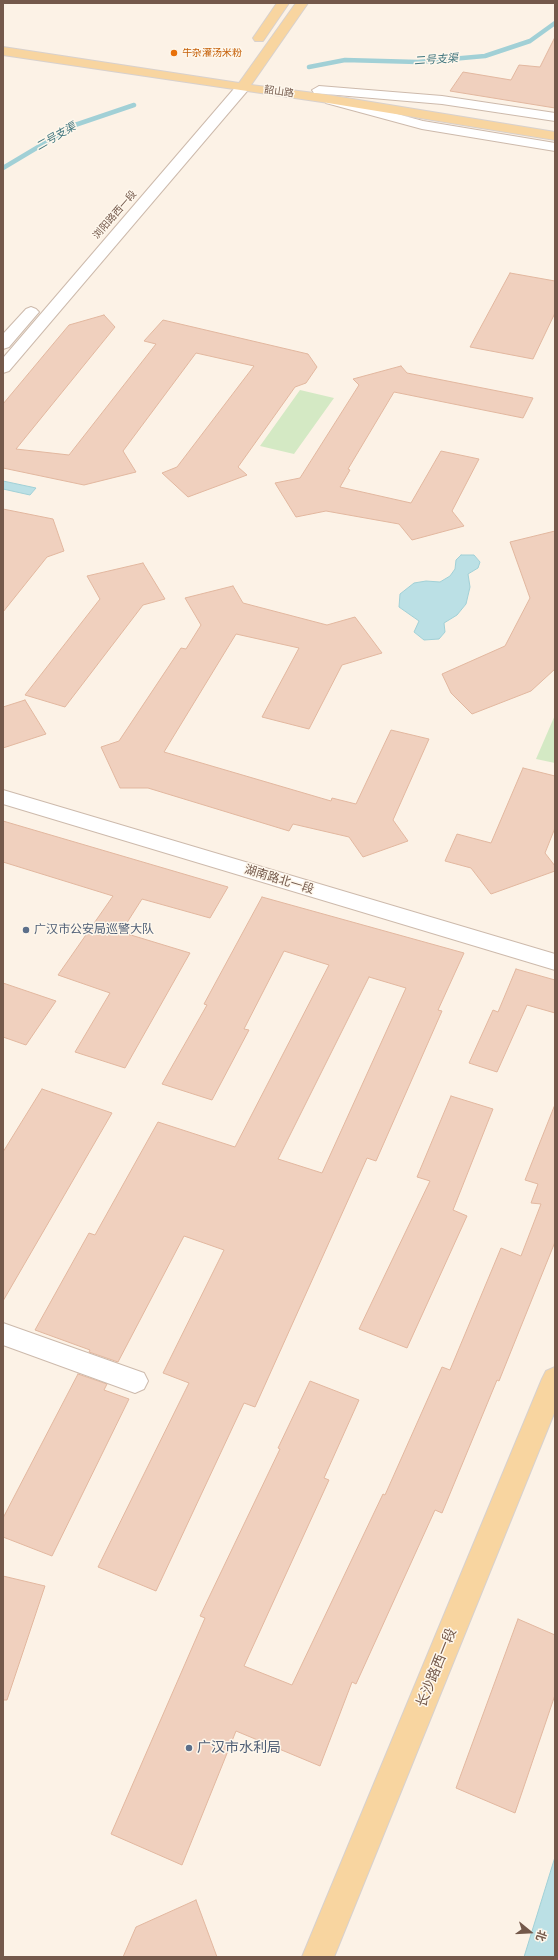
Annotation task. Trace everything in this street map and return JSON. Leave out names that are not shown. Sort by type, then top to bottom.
[{"type":"main road","points":[[253,47],[283,3]]},
{"type":"main road","points":[[237,81],[302,3]]},
{"type":"main road","name":"韶山路","points":[[3,43],[320,94],[555,127]]},
{"type":"main road","name":"韶山路","points":[[3,51],[237,81]]},
{"type":"main road","name":"韶山路","points":[[320,94],[555,136]]},
{"type":"main road","name":"长沙路西一段","points":[[318,1957],[555,1379]]},
{"type":"street","points":[[195,122],[237,81]]},
{"type":"street","points":[[3,368],[237,81]]},
{"type":"street","points":[[320,94],[442,100],[555,117]]},
{"type":"street","points":[[320,94],[422,125],[555,147]]},
{"type":"street","points":[[3,344],[39,302]]},
{"type":"street","name":"湖南路北一段","points":[[3,797],[555,962]]},
{"type":"street","points":[[3,1334],[135,1381]]},
{"type":"green space","points":[[300,390],[334,398],[294,454],[260,446]]},
{"type":"green space","points":[[555,715],[555,763],[536,759]]},
{"type":"water","points":[[3,481],[36,488],[30,495],[3,489]]},
{"type":"water","points":[[461,555],[474,555],[480,562],[478,568],[468,574],[470,587],[466,604],[457,615],[444,623],[445,632],[439,639],[424,640],[414,632],[419,621],[399,607],[400,594],[414,583],[426,581],[440,582],[450,576],[455,569],[456,560]]},
{"type":"water","points":[[555,1857],[555,1957],[524,1957]]},
{"type":"building","points":[[555,37],[555,108],[450,91],[463,72],[511,80],[519,65],[540,67]]},
{"type":"building","points":[[510,273],[555,281],[555,313],[533,359],[470,347]]},
{"type":"building","points":[[104,315],[115,327],[16,449],[69,455],[156,344],[144,341],[163,320],[308,354],[317,367],[306,383],[295,387],[238,467],[247,475],[188,497],[162,473],[177,467],[254,366],[196,353],[123,451],[136,472],[84,485],[3,468],[3,404],[69,325]]},
{"type":"building","points":[[401,366],[407,373],[533,398],[523,418],[394,392],[348,469],[350,470],[340,487],[411,503],[441,451],[479,459],[452,511],[464,526],[412,540],[399,524],[326,511],[296,517],[275,483],[300,478],[359,385],[353,379]]},
{"type":"building","points":[[3,509],[53,519],[64,551],[47,557],[3,612]]},
{"type":"building","points":[[555,531],[555,669],[531,691],[472,714],[451,693],[442,674],[505,646],[530,598],[510,542]]},
{"type":"building","points":[[143,563],[165,599],[143,605],[65,707],[25,695],[100,599],[87,576]]},
{"type":"building","points":[[233,586],[243,603],[327,625],[355,617],[382,653],[342,665],[309,729],[262,717],[299,648],[236,634],[164,752],[331,801],[332,798],[356,804],[391,730],[429,739],[393,820],[408,841],[363,857],[349,837],[293,824],[289,831],[148,788],[120,788],[101,747],[119,741],[181,648],[186,649],[201,625],[185,598]]},
{"type":"building","points":[[25,700],[46,734],[3,748],[3,707]]},
{"type":"building","points":[[523,768],[555,776],[555,828],[545,853],[555,866],[555,871],[491,894],[471,868],[445,861],[457,834],[491,843]]},
{"type":"building","points":[[3,821],[228,887],[210,918],[142,899],[121,932],[190,953],[125,1068],[75,1052],[110,993],[58,975],[113,896],[3,862]]},
{"type":"building","points":[[262,897],[464,953],[438,1010],[442,1011],[376,1161],[367,1158],[255,1407],[244,1403],[156,1591],[98,1567],[189,1383],[163,1373],[224,1250],[184,1236],[118,1362],[35,1330],[89,1233],[95,1235],[158,1122],[235,1147],[329,965],[284,951],[244,1029],[249,1030],[212,1100],[162,1084],[207,1005],[204,1004]],"holes":[[[369,977],[406,988],[322,1173],[278,1159]]]},
{"type":"building","points":[[516,969],[555,980],[555,1013],[527,1005],[497,1072],[469,1063],[493,1010],[498,1012]]},
{"type":"building","points":[[3,983],[56,1001],[26,1045],[3,1037]]},
{"type":"building","points":[[42,1089],[112,1113],[3,1301],[3,1152]]},
{"type":"building","points":[[451,1096],[493,1109],[453,1210],[467,1216],[407,1348],[359,1329],[430,1181],[417,1177]]},
{"type":"building","points":[[554,1107],[555,1242],[499,1381],[497,1380],[442,1513],[435,1510],[356,1684],[352,1682],[320,1766],[236,1731],[182,1865],[111,1834],[205,1618],[200,1616],[280,1449],[278,1448],[310,1381],[359,1400],[324,1478],[329,1480],[244,1666],[292,1685],[383,1494],[385,1495],[442,1367],[450,1370],[501,1248],[521,1256],[541,1204],[531,1203],[538,1184],[525,1180]]},
{"type":"building","points":[[78,1374],[107,1384],[104,1390],[129,1399],[52,1556],[3,1537],[3,1518]]},
{"type":"building","points":[[3,1576],[45,1586],[7,1700],[3,1700]]},
{"type":"building","points":[[518,1619],[555,1635],[555,1695],[515,1813],[456,1788]]},
{"type":"building","points":[[196,1900],[217,1957],[123,1957],[136,1927]]},
{"type":"waterway","name":"二号支渠","points":[[309,67],[345,60],[418,62],[485,56],[530,41],[555,23]]},
{"type":"waterway","name":"二号支渠","points":[[3,168],[75,125],[134,105]]},
{"type":"place","name":"牛杂灌汤米粉","points":[[174,53]]},
{"type":"place","name":"广汉市公安局巡警大队","points":[[26,930]]},
{"type":"place","name":"广汉市水利局","points":[[189,1748]]}]
